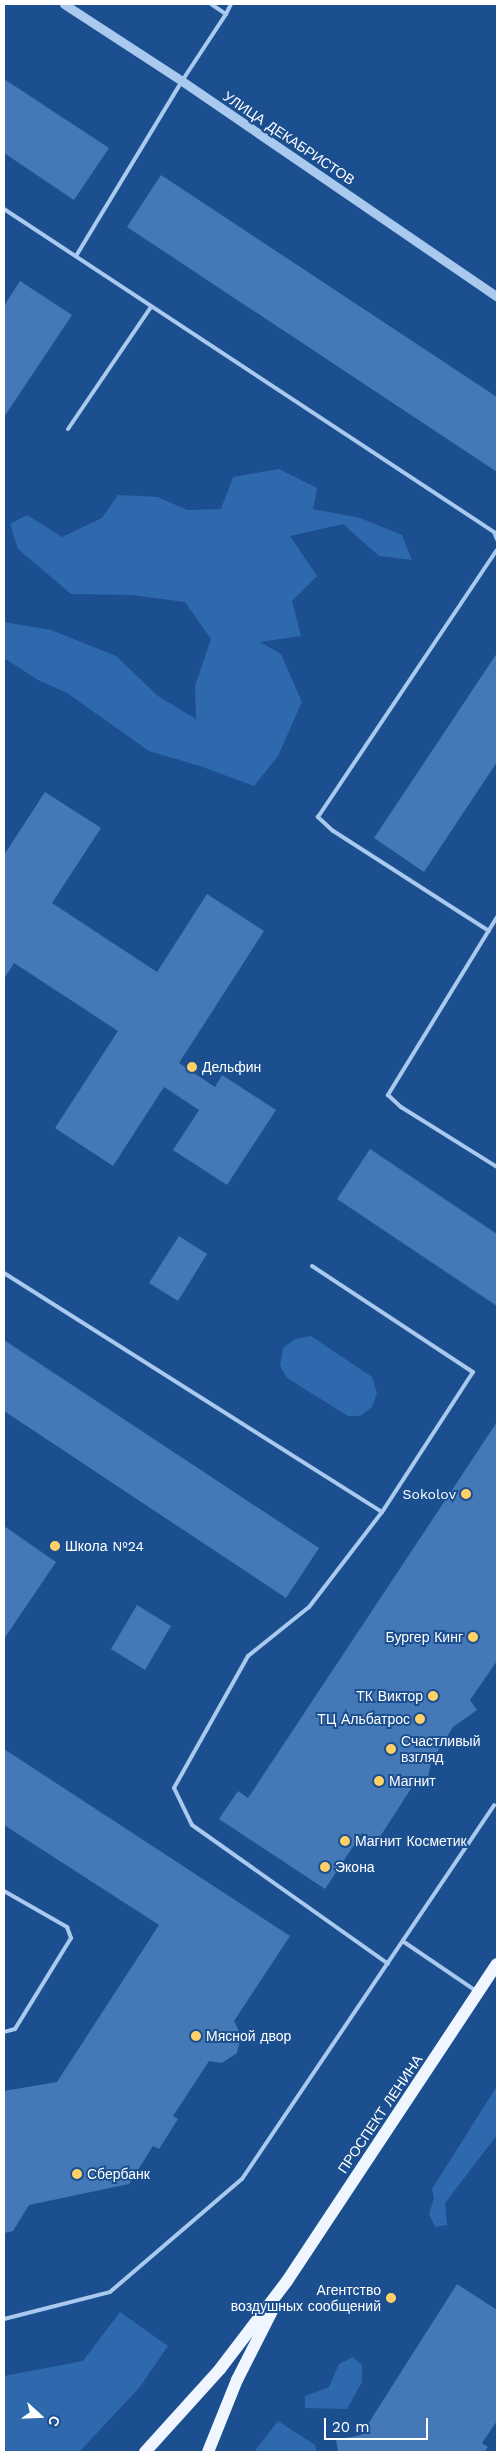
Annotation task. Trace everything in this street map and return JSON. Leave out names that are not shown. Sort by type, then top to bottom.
[{"type":"main road","name":"ПРОСПЕКТ ЛЕНИНА","points":[[145,2452],[220,2369],[288,2281],[497,1964]]},
{"type":"main road","name":"ПРОСПЕКТ ЛЕНИНА","points":[[208,2452],[237,2380],[288,2281]]},
{"type":"street","name":"УЛИЦА ДЕКАБРИСТОВ","points":[[64,4],[182,81],[497,297]]},
{"type":"lane","points":[[210,4],[226,14]]},
{"type":"lane","points":[[76,256],[231,4]]},
{"type":"lane","points":[[4,210],[494,532],[497,539]]},
{"type":"lane","points":[[68,429],[151,307]]},
{"type":"lane","points":[[489,931],[333,831],[318,817],[497,550]]},
{"type":"lane","points":[[497,917],[388,1095],[401,1108],[497,1167]]},
{"type":"lane","points":[[312,1266],[473,1372],[382,1512],[309,1607],[248,1656],[174,1788],[192,1825],[388,1964]]},
{"type":"lane","points":[[4,1273],[382,1512]]},
{"type":"lane","points":[[4,2319],[110,2292],[242,2179],[404,1942],[494,1805]]},
{"type":"lane","points":[[4,1891],[67,1927],[71,1938],[15,2029],[4,2032]]},
{"type":"lane","points":[[404,1942],[479,1993]]},
{"type":"shaded area","points":[[279,469],[317,488],[313,509],[360,518],[402,535],[412,560],[379,556],[343,524],[290,536],[317,576],[292,601],[301,636],[260,642],[281,654],[302,702],[278,756],[254,786],[200,766],[149,751],[67,693],[38,680],[4,658],[4,622],[51,630],[116,656],[158,696],[196,719],[195,686],[211,639],[185,602],[131,595],[71,594],[18,549],[10,524],[27,515],[62,537],[102,518],[118,495],[158,497],[187,510],[221,509],[233,477]]},
{"type":"shaded area","points":[[311,1336],[372,1377],[377,1393],[372,1407],[360,1416],[348,1416],[287,1378],[280,1366],[283,1348],[295,1339]]},
{"type":"shaded area","points":[[497,2086],[497,2135],[445,2203],[447,2225],[435,2227],[429,2214],[434,2198],[432,2189]]},
{"type":"shaded area","points":[[120,2312],[168,2346],[139,2388],[79,2452],[4,2452],[4,2376],[83,2361]]},
{"type":"shaded area","points":[[353,2357],[362,2365],[362,2382],[347,2409],[305,2408],[305,2396],[329,2387],[339,2364]]},
{"type":"shaded area","points":[[278,2421],[315,2445],[317,2452],[254,2452]]},
{"type":"building","points":[[4,79],[109,148],[74,200],[4,153]]},
{"type":"building","points":[[161,175],[497,397],[497,472],[127,227]]},
{"type":"building","points":[[20,281],[72,315],[4,417],[4,306]]},
{"type":"building","points":[[497,653],[497,762],[424,872],[374,838]]},
{"type":"building","points":[[45,792],[101,828],[52,903],[157,972],[207,894],[264,931],[179,1063],[215,1087],[222,1075],[276,1110],[227,1185],[173,1150],[199,1110],[164,1087],[113,1166],[55,1128],[118,1031],[14,963],[4,979],[4,855]]},
{"type":"building","points":[[370,1149],[497,1234],[497,1306],[337,1199]]},
{"type":"building","points":[[179,1236],[207,1254],[178,1301],[149,1283]]},
{"type":"building","points":[[4,1340],[319,1548],[286,1598],[4,1411]]},
{"type":"building","points":[[497,1422],[497,1661],[470,1700],[477,1710],[453,1727],[431,1762],[426,1787],[414,1784],[376,1843],[362,1833],[325,1889],[219,1819],[238,1791],[248,1798]]},
{"type":"building","points":[[4,1526],[56,1562],[4,1639]]},
{"type":"building","points":[[137,1605],[171,1626],[145,1670],[111,1649]]},
{"type":"building","points":[[4,1749],[290,1936],[234,2021],[241,2035],[237,2053],[222,2063],[209,2061],[173,2116],[178,2119],[159,2149],[153,2146],[129,2184],[29,2205],[13,2231],[4,2233],[4,2091],[57,2082],[159,1925],[4,1825]]},
{"type":"building","points":[[457,2284],[497,2310],[497,2421],[482,2443],[488,2447],[484,2452],[338,2452],[336,2440],[361,2435]]},
{"type":"place","name":"Дельфин","points":[[192,1067]]},
{"type":"place","name":"Sokolov","points":[[466,1494]]},
{"type":"place","name":"Школа №24","points":[[55,1546]]},
{"type":"place","name":"Бургер Кинг","points":[[473,1637]]},
{"type":"place","name":"ТК Виктор","points":[[433,1696]]},
{"type":"place","name":"ТЦ Альбатрос","points":[[420,1719]]},
{"type":"place","name":"Счастливый взгляд","points":[[391,1749]]},
{"type":"place","name":"Магнит","points":[[379,1781]]},
{"type":"place","name":"Магнит Косметик","points":[[345,1841]]},
{"type":"place","name":"Экона","points":[[325,1867]]},
{"type":"place","name":"Мясной двор","points":[[196,2036]]},
{"type":"place","name":"Сбербанк","points":[[77,2174]]},
{"type":"place","name":"Агентство воздушных сообщений","points":[[391,2298]]}]
